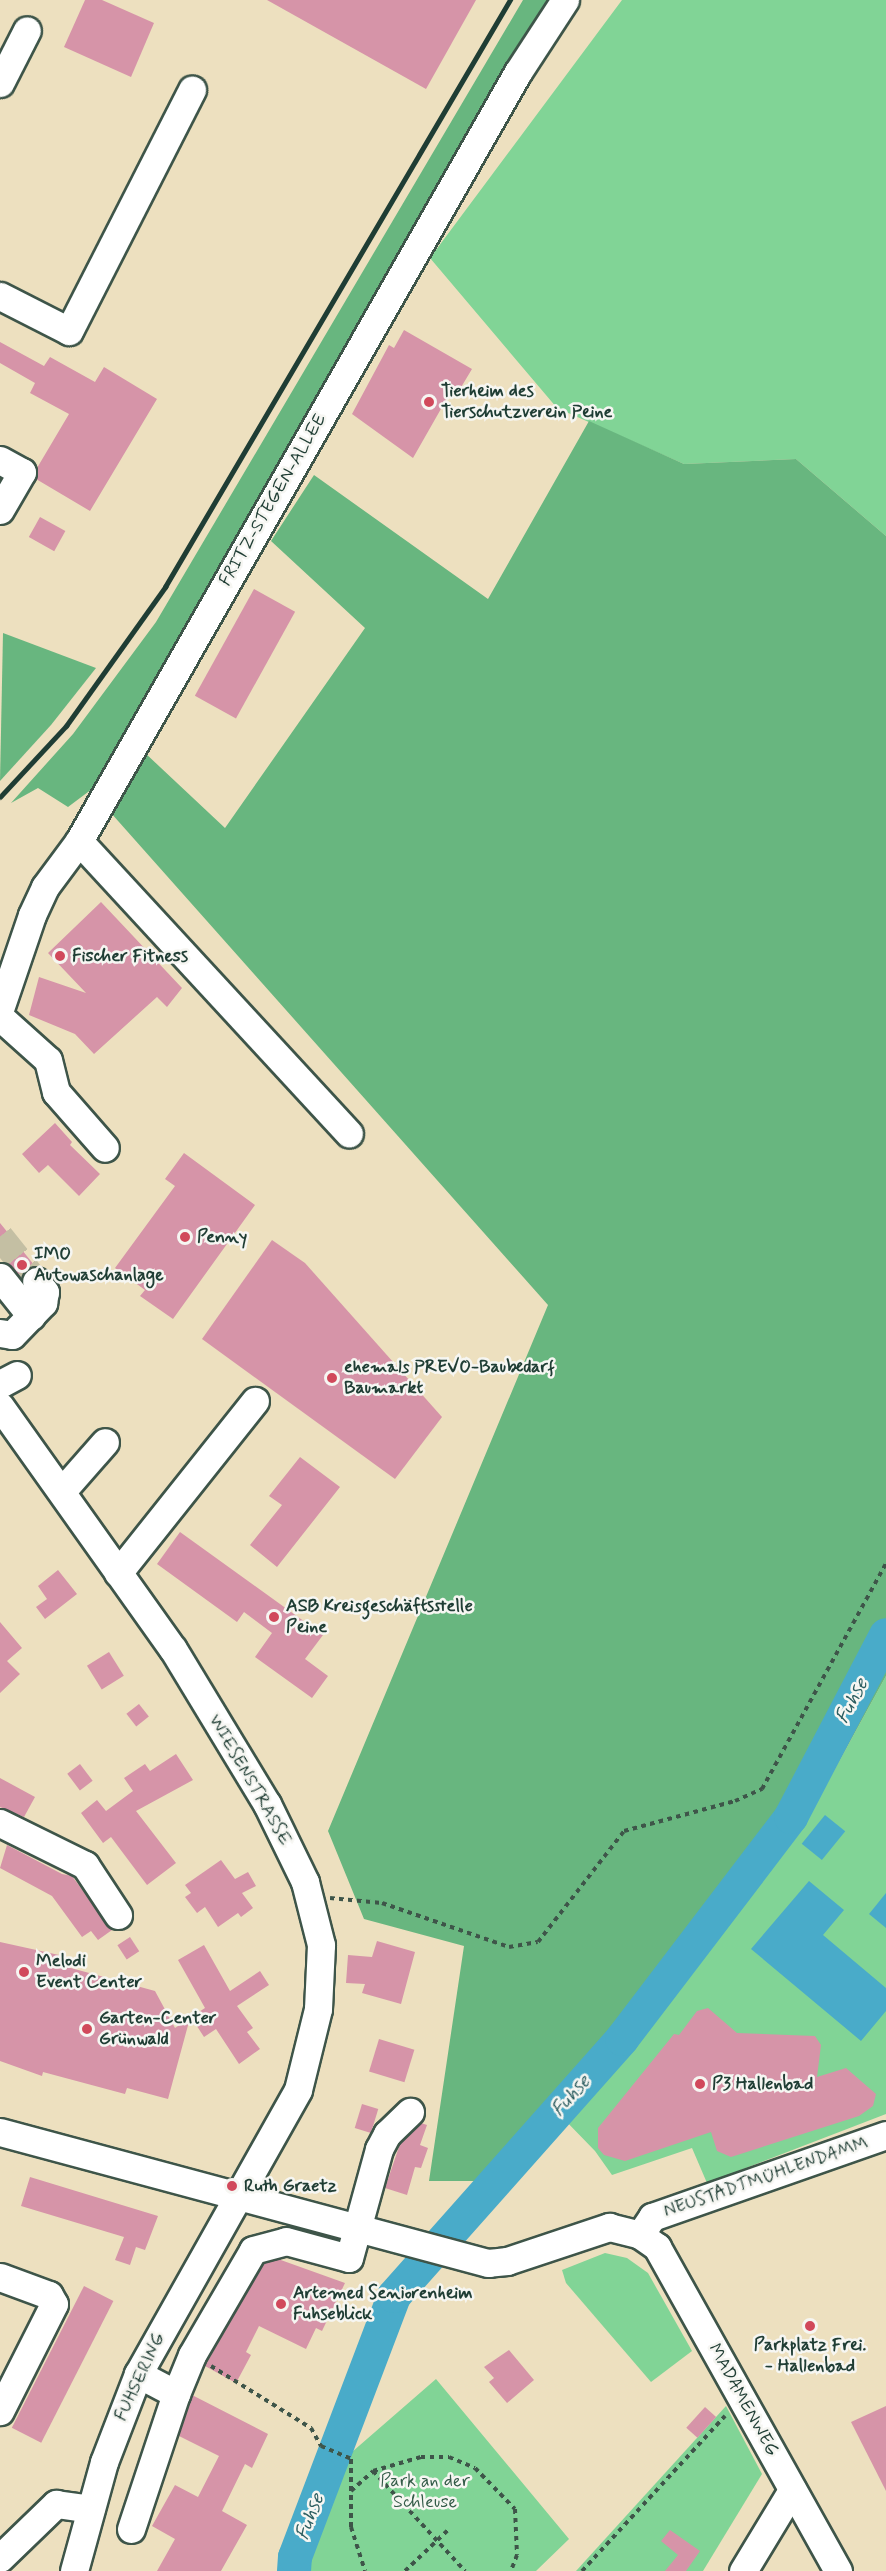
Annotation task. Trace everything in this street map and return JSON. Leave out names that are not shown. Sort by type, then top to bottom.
[{"type":"street","name":"FRITZ-STEGEN-ALLEE","points":[[0,1009],[32,915],[45,886],[79,841],[518,72],[565,0]]},
{"type":"street","points":[[0,83],[27,30]]},
{"type":"street","points":[[0,296],[69,331],[192,90]]},
{"type":"street","points":[[0,460],[22,472],[0,510]]},
{"type":"street","points":[[79,841],[349,1134]]},
{"type":"street","points":[[0,1017],[48,1060],[56,1092],[105,1148]]},
{"type":"street","points":[[0,1278],[31,1316]]},
{"type":"street","points":[[0,1333],[12,1335],[43,1303],[45,1292],[36,1281]]},
{"type":"street","points":[[118,1573],[255,1401]]},
{"type":"street","name":"WIESENSTRASSE","points":[[0,1406],[172,1649],[267,1804],[309,1896],[321,1945],[318,2009],[310,2049],[298,2090],[239,2196]]},
{"type":"street","points":[[62,1491],[105,1443]]},
{"type":"street","points":[[0,1823],[85,1865],[118,1915]]},
{"type":"street","points":[[131,2529],[176,2394],[192,2355],[254,2250],[286,2241],[349,2258],[380,2149],[387,2134],[410,2112]]},
{"type":"street","points":[[0,2132],[488,2263],[507,2261],[609,2227],[640,2235]]},
{"type":"street","name":"NEUSTADTMÜHLENDAMM","points":[[640,2235],[652,2217],[886,2135]]},
{"type":"street","name":"FUHSERING","points":[[74,2571],[91,2509],[138,2374],[239,2196]]},
{"type":"street","name":"MADAMENWEG","points":[[640,2235],[657,2247],[838,2571]]},
{"type":"street","points":[[0,2277],[49,2295],[54,2304],[3,2396]]},
{"type":"street","points":[[138,2374],[176,2394]]},
{"type":"street","points":[[743,2571],[792,2490]]},
{"type":"street","points":[[0,2558],[56,2504],[91,2509]]},
{"type":"path","points":[[309,1896],[382,1903],[509,1947],[538,1942],[624,1831],[735,1801],[762,1789],[886,1563]]},
{"type":"path","points":[[192,2355],[312,2428],[321,2446],[351,2459],[351,2527],[365,2571]]},
{"type":"path","points":[[582,2571],[725,2416]]},
{"type":"path","points":[[351,2491],[373,2471],[420,2457],[449,2457],[475,2468],[514,2509],[517,2555],[511,2571]]},
{"type":"path","points":[[373,2471],[465,2571]]},
{"type":"path","points":[[405,2571],[448,2530]]},
{"type":"green space","points":[[523,0],[553,0],[497,83],[92,789],[68,807],[38,788],[11,803],[73,734],[156,622]]},
{"type":"green space","points":[[622,0],[886,0],[886,536],[796,459],[684,464],[557,408],[430,258]]},
{"type":"green space","points":[[589,421],[684,464],[796,459],[886,536],[886,1676],[807,1820],[508,2181],[429,2181],[464,1946],[364,1919],[328,1831],[548,1305],[111,813],[144,752],[225,828],[365,628],[271,541],[314,475],[488,599]]},
{"type":"green space","points":[[3,633],[96,668],[51,725],[0,781]]},
{"type":"green space","points":[[886,1676],[886,2114],[707,2183],[692,2148],[612,2175],[595,2151],[562,2117],[807,1820]]},
{"type":"green space","points":[[605,2253],[627,2258],[648,2273],[692,2351],[651,2382],[566,2283],[562,2270]]},
{"type":"green space","name":"Park an der Schleuse","points":[[436,2379],[569,2539],[536,2571],[311,2571],[303,2559],[343,2449],[352,2452]]},
{"type":"green space","points":[[726,2406],[762,2474],[703,2571],[576,2571]]},
{"type":"water","points":[[825,1815],[845,1831],[822,1860],[802,1844]]},
{"type":"water","points":[[809,1881],[844,1910],[823,1935],[886,1988],[886,2011],[861,2041],[751,1949]]},
{"type":"water","points":[[886,1893],[886,1928],[869,1914]]},
{"type":"building","points":[[85,0],[102,0],[154,23],[131,77],[64,47]]},
{"type":"building","points":[[267,0],[476,0],[426,89]]},
{"type":"building","name":"Tierheim des Tierschutzverein Peine","points":[[404,330],[472,369],[460,389],[454,386],[413,458],[352,414],[389,345],[394,348]]},
{"type":"building","points":[[0,342],[44,366],[50,357],[95,382],[104,367],[157,399],[90,511],[36,479],[37,468],[69,414],[30,393],[35,383],[0,363]]},
{"type":"building","points":[[40,517],[65,531],[54,551],[29,537]]},
{"type":"building","points":[[254,589],[295,612],[236,718],[195,696]]},
{"type":"building","points":[[101,902],[182,988],[167,1007],[157,997],[94,1054],[75,1034],[29,1015],[39,977],[86,993],[48,953]]},
{"type":"building","points":[[55,1123],[72,1142],[70,1145],[100,1174],[79,1196],[48,1165],[39,1173],[22,1154]]},
{"type":"building","name":"Penny","points":[[184,1153],[255,1205],[173,1319],[140,1296],[145,1290],[115,1268],[175,1186],[165,1179]]},
{"type":"building","name":"IMO Autowaschanlage","points":[[0,1223],[35,1266],[26,1269],[21,1278],[0,1255]]},
{"type":"building","name":"ehemals PREVO-Baubedarf Baumarkt","points":[[272,1240],[305,1263],[442,1417],[395,1479],[202,1339]]},
{"type":"building","points":[[300,1457],[340,1487],[277,1567],[250,1545],[282,1505],[269,1496]]},
{"type":"building","name":"ASB Kreisgeschäftsstelle Peine","points":[[180,1532],[323,1635],[305,1659],[328,1676],[312,1698],[255,1657],[272,1633],[244,1612],[237,1622],[157,1564]]},
{"type":"building","points":[[58,1570],[77,1594],[45,1619],[36,1607],[47,1599],[38,1586]]},
{"type":"building","points":[[0,1622],[22,1648],[7,1661],[20,1674],[0,1693]]},
{"type":"building","points":[[109,1652],[124,1676],[102,1690],[87,1666]]},
{"type":"building","points":[[139,1704],[149,1717],[136,1726],[126,1714]]},
{"type":"building","points":[[176,1754],[193,1780],[136,1811],[176,1863],[147,1885],[111,1837],[103,1843],[81,1813],[97,1800],[106,1811],[133,1791],[124,1778],[145,1764],[150,1771]]},
{"type":"building","points":[[80,1764],[93,1781],[80,1790],[67,1774]]},
{"type":"building","points":[[0,1778],[35,1797],[24,1817],[0,1807]]},
{"type":"building","points":[[7,1845],[62,1874],[72,1876],[112,1930],[98,1940],[91,1931],[82,1937],[52,1896],[0,1868]]},
{"type":"building","points":[[221,1860],[235,1879],[248,1872],[256,1886],[242,1893],[253,1908],[241,1917],[238,1913],[218,1927],[205,1907],[197,1913],[185,1897],[191,1893],[185,1885]]},
{"type":"building","points":[[130,1937],[139,1951],[127,1959],[117,1945]]},
{"type":"building","points":[[377,1941],[415,1952],[401,2004],[362,1993],[365,1984],[346,1983],[348,1955],[372,1957]]},
{"type":"building","name":"Garten-Center Grünwald","points":[[0,1942],[59,1955],[49,1962],[155,1991],[175,2028],[190,2018],[168,2099],[127,2088],[125,2094],[43,2072],[42,2076],[0,2061]]},
{"type":"building","points":[[204,1945],[230,1991],[260,1971],[269,1985],[237,2006],[253,2028],[247,2032],[260,2049],[239,2064],[216,2029],[204,2037],[191,2017],[205,2008],[178,1960]]},
{"type":"building","name":"P3 Hallenbad","points":[[708,2008],[737,2033],[815,2036],[821,2045],[817,2077],[846,2068],[876,2094],[873,2106],[859,2116],[731,2157],[717,2151],[711,2132],[625,2161],[604,2155],[598,2148],[598,2128],[674,2034],[679,2035],[697,2011]]},
{"type":"building","points":[[379,2039],[414,2050],[404,2082],[369,2072]]},
{"type":"building","points":[[362,2104],[378,2109],[371,2133],[355,2128]]},
{"type":"building","points":[[421,2123],[427,2125],[420,2145],[428,2148],[421,2168],[415,2167],[407,2195],[385,2188],[400,2144]]},
{"type":"building","points":[[30,2177],[158,2216],[145,2250],[136,2247],[130,2265],[115,2260],[124,2237],[21,2206]]},
{"type":"building","name":"Artemed Seniorenheim Fuhseblick","points":[[278,2259],[345,2283],[322,2331],[316,2328],[306,2349],[259,2326],[246,2352],[251,2355],[236,2383],[205,2366],[263,2264]]},
{"type":"building","points":[[84,2286],[113,2301],[41,2443],[12,2428]]},
{"type":"building","points":[[509,2350],[534,2380],[507,2403],[489,2382],[494,2378],[484,2367]]},
{"type":"building","points":[[192,2395],[268,2434],[252,2468],[245,2464],[222,2511],[247,2525],[221,2571],[157,2571],[175,2539],[152,2526],[175,2485],[198,2497],[219,2456],[179,2436]]},
{"type":"building","points":[[886,2406],[886,2491],[851,2422]]},
{"type":"building","points":[[705,2407],[716,2417],[697,2438],[686,2428]]},
{"type":"building","points":[[670,2530],[700,2551],[686,2571],[665,2571],[678,2555],[661,2541]]},
{"type":"waterway","name":"Fuhse","points":[[294,2571],[295,2557],[394,2296],[622,2039],[791,1817],[886,1635]]},
{"type":"tunnel","points":[[0,1236],[36,1281]]},
{"type":"railway","points":[[0,797],[66,726],[165,587],[510,0]]},
{"type":"place","name":"Tierheim des Tierschutzverein Peine","points":[[429,402]]},
{"type":"place","name":"Fischer Fitness","points":[[60,956]]},
{"type":"place","name":"Penny","points":[[185,1237]]},
{"type":"place","name":"IMO Autowaschanlage","points":[[22,1265]]},
{"type":"place","name":"ehemals PREVO-Baubedarf Baumarkt","points":[[332,1378]]},
{"type":"place","name":"ASB Kreisgeschäftsstelle Peine","points":[[274,1617]]},
{"type":"place","name":"Melodi Event Center","points":[[24,1972]]},
{"type":"place","name":"Garten-Center Grünwald","points":[[87,2029]]},
{"type":"place","name":"P3 Hallenbad","points":[[700,2084]]},
{"type":"place","name":"Ruth Graetz","points":[[232,2186]]},
{"type":"place","name":"Artemed Seniorenheim Fuhseblick","points":[[281,2304]]},
{"type":"place","name":"Parkplatz Frei. - Hallenbad","points":[[810,2326]]}]
